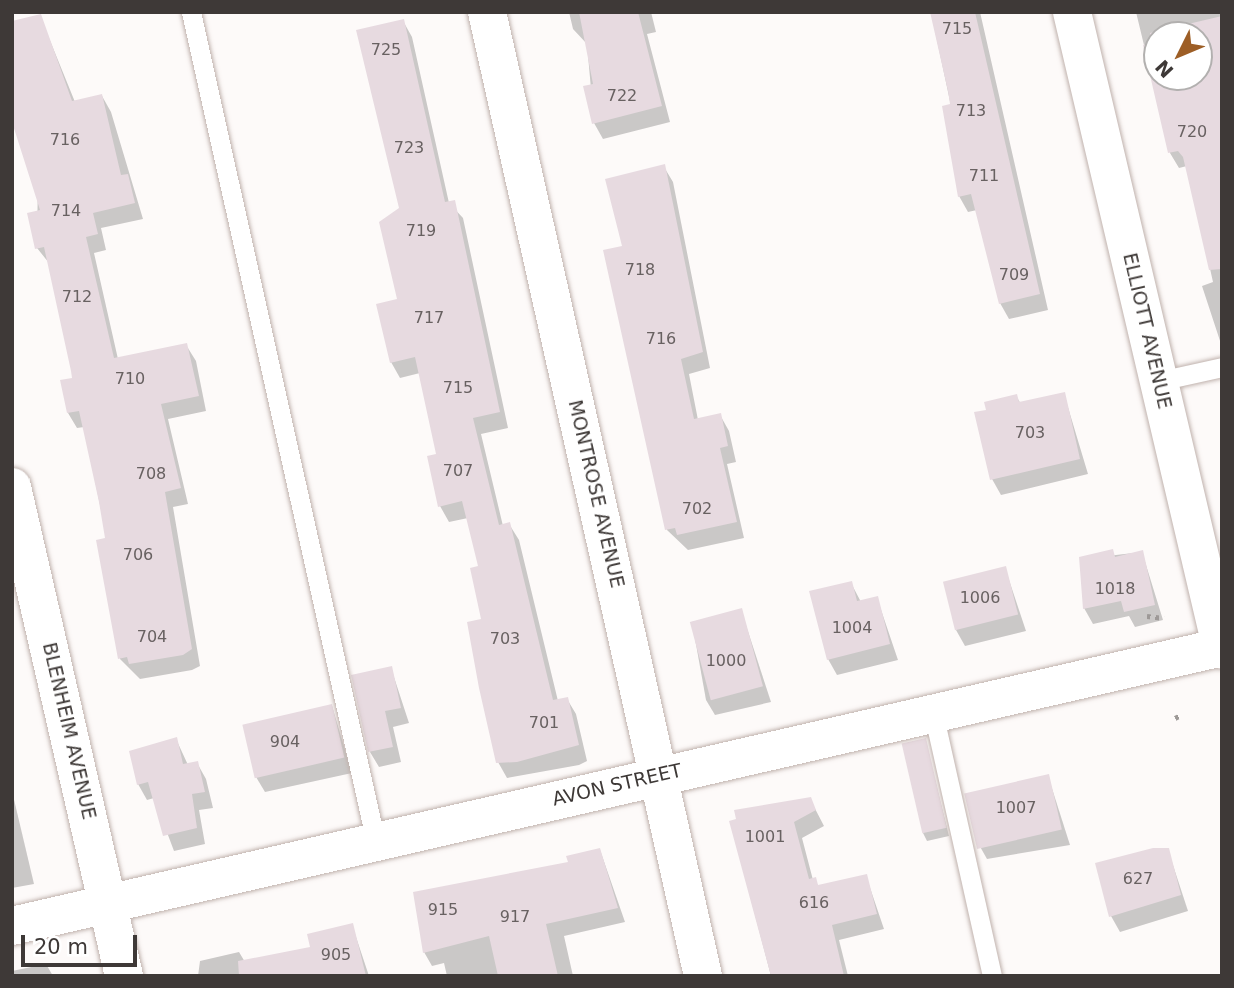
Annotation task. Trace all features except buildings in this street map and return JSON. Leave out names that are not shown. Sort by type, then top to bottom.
[{"type":"street","name":"MONTROSE AVENUE","points":[[486,12],[660,774],[703,976]]},
{"type":"street","name":"ELLIOTT AVENUE","points":[[1072,12],[1222,648]]},
{"type":"street","name":"BLENHEIM AVENUE","points":[[12,487],[124,976]]},
{"type":"street","name":"AVON STREET","points":[[12,926],[376,843],[660,774],[1222,648]]},
{"type":"lane","points":[[191,12],[376,843]]},
{"type":"lane","points":[[1159,381],[1222,367]]},
{"type":"lane","points":[[933,712],[992,976]]},
{"type":"path","points":[[1147,617],[1166,619]]}]
